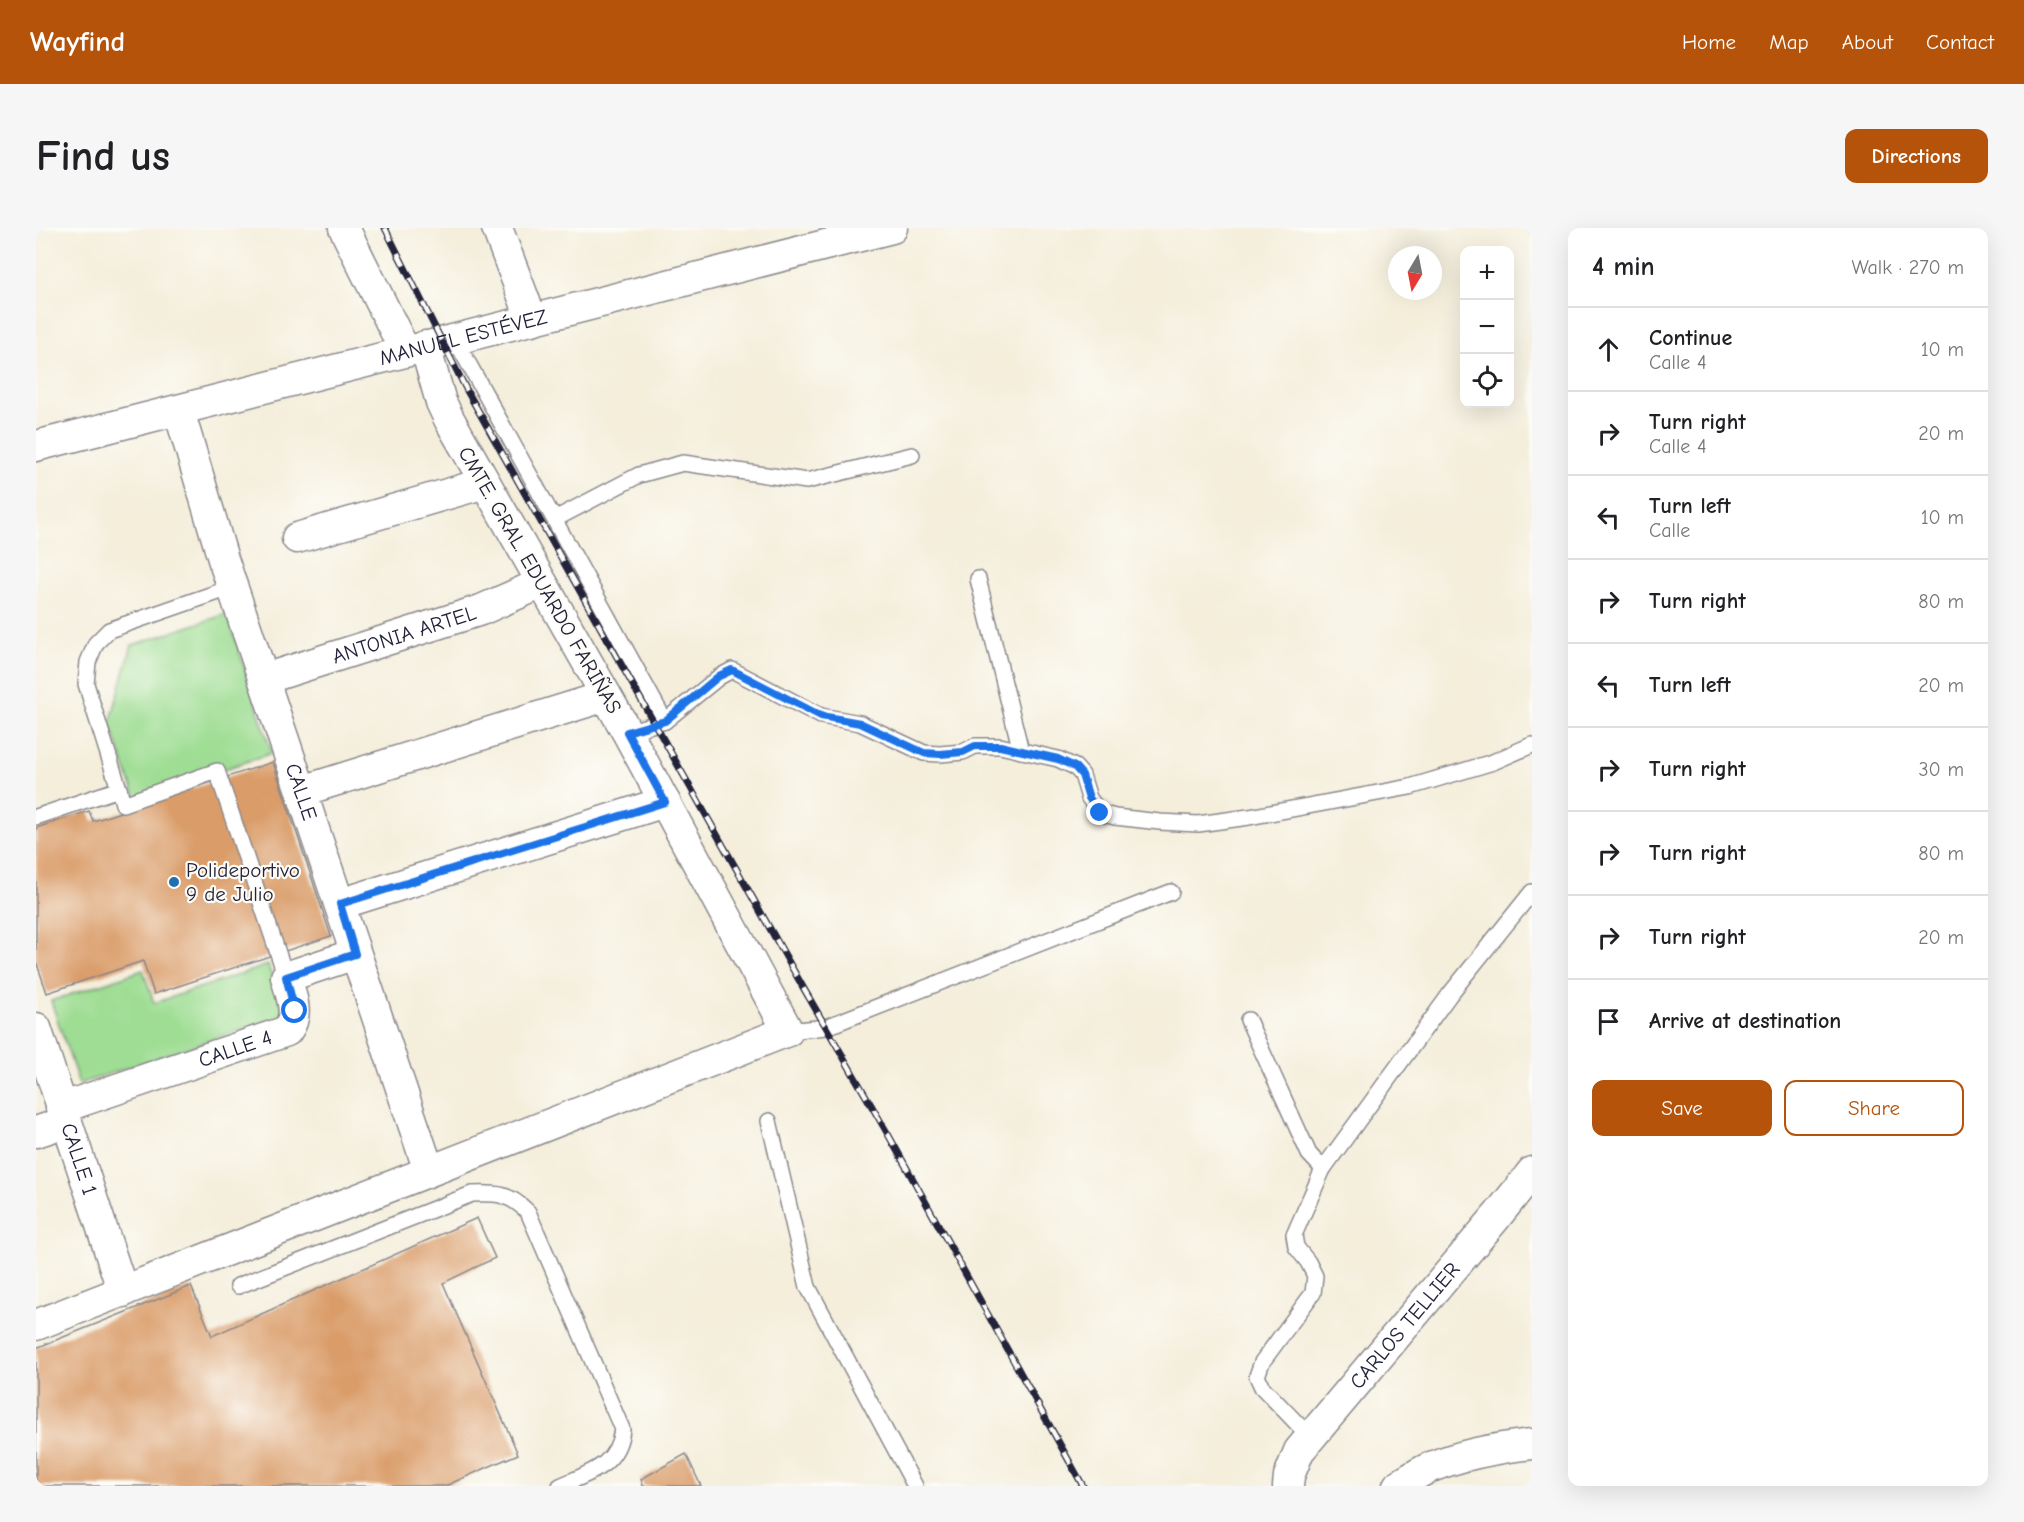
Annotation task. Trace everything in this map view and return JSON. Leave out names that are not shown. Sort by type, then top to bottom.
[{"type":"street","name":"CMTE. GRAL. EDUARDO FARIÑAS","points":[[345,228],[415,349],[485,483],[627,732],[788,1031]]},
{"type":"street","points":[[497,228],[532,320]]},
{"type":"street","name":"MANUEL ESTÉVEZ","points":[[36,446],[892,228]]},
{"type":"street","name":"CALLE","points":[[179,411],[233,587],[429,1171]]},
{"type":"street","points":[[297,538],[485,483]]},
{"type":"street","name":"ANTONIA ARTEL","points":[[264,679],[481,610],[542,583]]},
{"type":"street","points":[[302,791],[606,696]]},
{"type":"street","points":[[340,904],[665,802]]},
{"type":"street","points":[[286,977],[355,954]]},
{"type":"street","name":"CALLE 4","points":[[36,1132],[64,1115],[286,1031],[292,1023],[295,1011],[286,977]]},
{"type":"street","name":"CALLE 1","points":[[36,1028],[123,1292]]},
{"type":"street","points":[[36,1325],[788,1031]]},
{"type":"street","name":"CARLOS TELLIER","points":[[1288,1486],[1289,1476],[1299,1451],[1532,1172]]},
{"type":"street","points":[[1398,1486],[1429,1468],[1464,1456],[1498,1448],[1532,1444]]},
{"type":"lane","points":[[455,339],[665,721]]},
{"type":"lane","points":[[555,519],[639,475],[683,463],[807,481],[912,455]]},
{"type":"lane","points":[[978,579],[1021,751]]},
{"type":"lane","points":[[233,587],[109,630],[96,643],[88,662],[86,684],[123,804],[217,771],[286,977]]},
{"type":"lane","points":[[627,732],[665,721],[719,676],[732,670],[821,716],[860,723],[924,753],[963,752],[975,746],[1000,746],[1058,759],[1075,767],[1082,775],[1089,798],[1100,813],[1115,817],[1198,824],[1410,787],[1493,762],[1532,746]]},
{"type":"lane","points":[[36,817],[119,789]]},
{"type":"lane","points":[[1311,1437],[1262,1387],[1257,1376],[1262,1362],[1313,1293],[1315,1275],[1296,1247],[1294,1235],[1298,1223],[1323,1169],[1450,994],[1532,891]]},
{"type":"lane","points":[[788,1031],[826,1027],[1171,892]]},
{"type":"lane","points":[[1248,1020],[1310,1154],[1323,1169]]},
{"type":"lane","points":[[769,1121],[808,1287],[915,1486]]},
{"type":"lane","points":[[238,1286],[472,1194],[493,1193],[515,1199],[528,1212],[622,1430],[621,1443],[614,1456],[597,1469],[560,1486]]},
{"type":"green space","points":[[227,614],[272,753],[136,799],[110,723],[132,645]]},
{"type":"green space","points":[[268,965],[285,1015],[79,1084],[51,1001],[143,970],[154,1003]]},
{"type":"building","name":"Polideportivo 9 de Julio","points":[[273,762],[331,936],[154,994],[143,961],[47,993],[36,961],[36,828],[89,811],[93,821]]},
{"type":"building","points":[[477,1218],[495,1258],[443,1283],[518,1454],[445,1486],[36,1486],[36,1348],[191,1286],[212,1336]]},
{"type":"building","points":[[686,1454],[701,1486],[643,1486],[641,1479]]},
{"type":"railway","points":[[385,228],[466,389],[889,1136],[1083,1486]]},
{"type":"place","name":"Polideportivo 9 de Julio","points":[[174,882]]},
{"type":"route","points":[[295,1011],[286,977],[355,954],[340,904],[665,802],[627,732],[665,721],[719,676],[732,670],[800,707],[821,716],[860,723],[924,753],[963,752],[975,746],[1000,746],[1058,759],[1075,767],[1082,775],[1089,798],[1100,813]]}]
